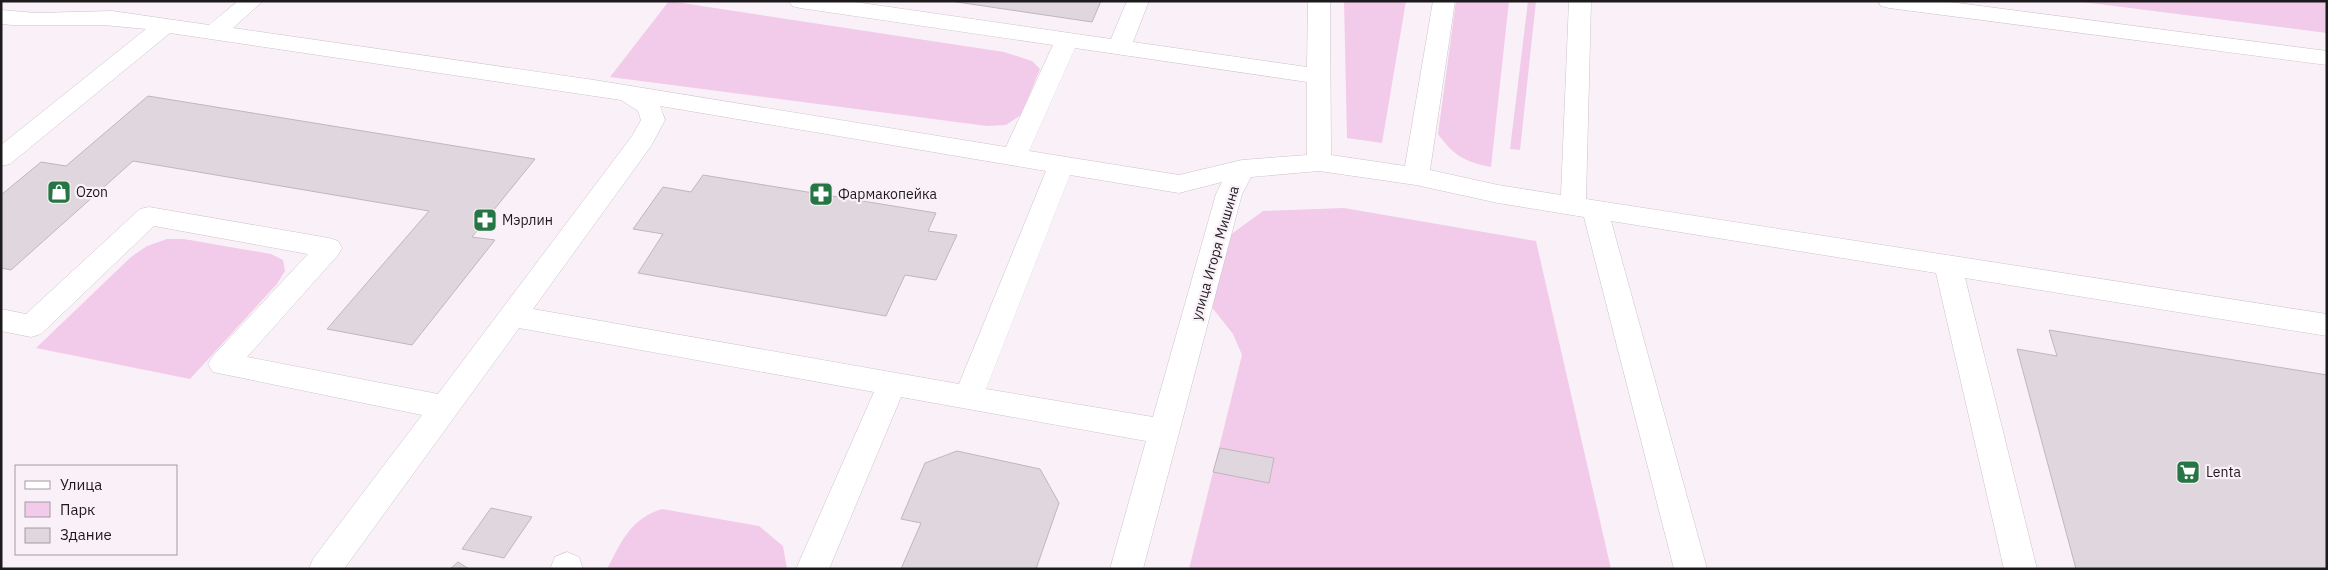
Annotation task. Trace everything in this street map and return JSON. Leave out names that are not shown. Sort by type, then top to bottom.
[{"type":"street","points":[[214,32],[252,1]]},
{"type":"street","points":[[800,1],[1320,76]]},
{"type":"street","points":[[1119,47],[1138,1]]},
{"type":"street","points":[[1319,1],[1319,162]]},
{"type":"street","points":[[1416,176],[1444,1]]},
{"type":"street","points":[[1580,1],[1584,208],[1691,569]]},
{"type":"street","points":[[1889,1],[2327,58]]},
{"type":"street","points":[[3,19],[54,21],[96,18],[129,19],[594,88],[630,96],[1179,184],[1242,169]]},
{"type":"street","points":[[1,158],[164,25]]},
{"type":"street","points":[[1014,158],[1067,40]]},
{"type":"street","points":[[325,569],[642,140],[653,120],[648,107],[630,96]]},
{"type":"street","name":"улица Игоря Мишина","points":[[1126,569],[1229,194],[1242,169],[1319,162],[1416,176],[1472,190],[2327,326]]},
{"type":"street","points":[[968,397],[1061,165]]},
{"type":"street","points":[[1,320],[31,326],[149,216],[329,248],[223,364],[445,407]]},
{"type":"street","points":[[1948,266],[2021,569]]},
{"type":"street","points":[[512,316],[1165,432]]},
{"type":"street","points":[[812,569],[892,384]]},
{"type":"green space","points":[[669,1],[1004,52],[1032,61],[1040,69],[1021,115],[1006,125],[987,126],[610,77]]},
{"type":"green space","points":[[1344,1],[1406,1],[1382,143],[1347,138]]},
{"type":"green space","points":[[1456,1],[1509,1],[1491,167],[1474,163],[1461,157],[1449,148],[1438,134]]},
{"type":"green space","points":[[1528,1],[1536,1],[1520,150],[1510,149]]},
{"type":"green space","points":[[2075,1],[2327,1],[2327,33]]},
{"type":"green space","points":[[1344,208],[1536,241],[1611,569],[1189,569],[1242,355],[1233,334],[1210,305],[1226,238],[1263,211]]},
{"type":"green space","points":[[167,239],[184,239],[271,254],[283,260],[285,271],[277,284],[190,379],[36,348],[131,257],[147,246]]},
{"type":"green space","points":[[662,509],[759,526],[783,546],[787,569],[607,569],[623,540],[634,525],[651,513]]},
{"type":"building","points":[[950,1],[1101,1],[1092,22]]},
{"type":"building","points":[[148,96],[535,159],[472,237],[495,240],[412,345],[327,329],[429,211],[133,161],[11,270],[1,268],[1,195],[41,162],[66,166]]},
{"type":"building","points":[[703,175],[936,213],[928,231],[957,235],[936,280],[905,275],[886,316],[638,273],[663,234],[633,229],[663,187],[691,192]]},
{"type":"building","name":"Lenta","points":[[2049,330],[2327,375],[2327,569],[2076,569],[2017,349],[2057,356]]},
{"type":"building","points":[[1220,448],[1274,458],[1269,483],[1213,472]]},
{"type":"building","points":[[957,451],[1040,469],[1059,503],[1036,569],[901,569],[921,523],[901,519],[925,463]]},
{"type":"building","points":[[491,508],[532,517],[504,558],[462,549]]},
{"type":"building","points":[[458,562],[469,569],[450,569]]},
{"type":"place","name":"Ozon","points":[[59,192]]},
{"type":"place","name":"Фармакопейка","points":[[821,194]]},
{"type":"place","name":"Мэрлин","points":[[485,220]]},
{"type":"place","name":"Lenta","points":[[2188,472]]}]
